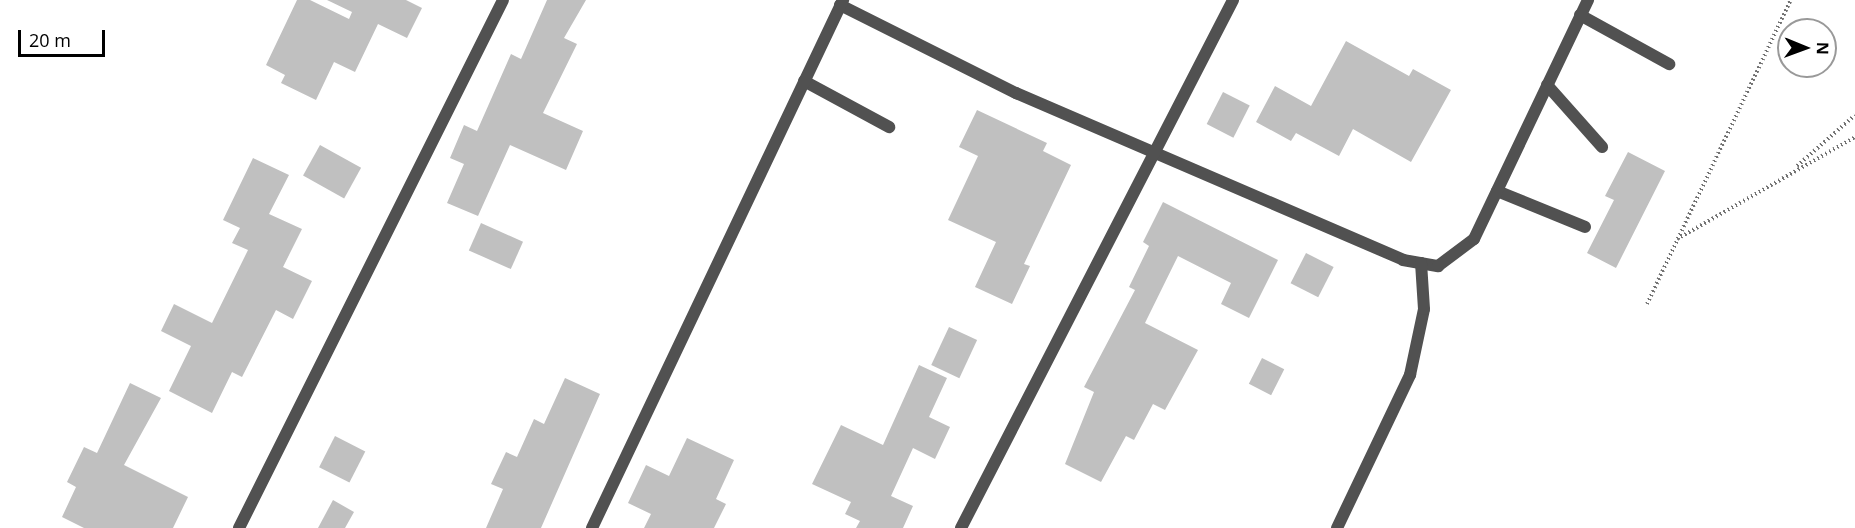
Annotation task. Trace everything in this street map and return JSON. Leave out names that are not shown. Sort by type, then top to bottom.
[{"type":"street","points":[[239,528],[503,0]]},
{"type":"street","points":[[961,528],[1233,0]]},
{"type":"street","points":[[592,528],[841,3],[1016,93],[1403,260],[1438,266],[1474,239],[1588,0]]},
{"type":"street","points":[[1580,15],[1669,64]]},
{"type":"street","points":[[804,81],[889,127]]},
{"type":"street","points":[[1547,85],[1602,147]]},
{"type":"street","points":[[1497,191],[1586,227]]},
{"type":"street","points":[[1337,528],[1410,375],[1424,309],[1421,263]]},
{"type":"path","points":[[1647,304],[1791,0]]},
{"type":"path","points":[[1792,170],[1855,115]]},
{"type":"path","points":[[1676,240],[1792,170],[1855,137]]},
{"type":"building","points":[[297,0],[310,0],[349,19],[352,12],[327,0],[406,0],[422,8],[407,38],[378,24],[355,72],[334,62],[316,100],[281,83],[285,75],[266,65]]},
{"type":"building","points":[[547,0],[586,0],[564,38],[577,44],[543,113],[583,131],[566,170],[510,145],[478,216],[447,203],[464,164],[450,158],[464,125],[477,131],[511,54],[521,59]]},
{"type":"building","points":[[1346,41],[1409,76],[1413,69],[1451,90],[1411,162],[1353,129],[1339,156],[1296,133],[1291,141],[1256,122],[1275,86],[1311,106]]},
{"type":"building","points":[[1223,92],[1250,106],[1233,138],[1207,124]]},
{"type":"building","points":[[977,110],[1047,143],[1043,151],[1071,165],[1024,264],[1030,266],[1012,304],[975,287],[996,242],[948,220],[978,156],[959,147]]},
{"type":"building","points":[[320,145],[361,168],[344,198],[303,176]]},
{"type":"building","points":[[1628,152],[1665,171],[1616,268],[1587,253],[1614,200],[1605,196]]},
{"type":"building","points":[[253,158],[289,175],[269,214],[302,229],[283,267],[312,281],[293,319],[276,310],[242,377],[232,372],[212,413],[169,391],[191,346],[161,331],[174,304],[212,323],[248,250],[232,243],[240,228],[223,220]]},
{"type":"building","points":[[1163,202],[1278,260],[1249,318],[1221,304],[1231,283],[1178,256],[1145,323],[1198,350],[1165,410],[1153,404],[1134,440],[1126,436],[1101,482],[1065,464],[1094,392],[1084,387],[1135,290],[1129,287],[1149,246],[1143,242]]},
{"type":"building","points":[[481,223],[523,242],[511,269],[469,250]]},
{"type":"building","points":[[1306,253],[1334,267],[1318,297],[1291,283]]},
{"type":"building","points":[[949,327],[977,340],[959,378],[931,365]]},
{"type":"building","points":[[1262,358],[1284,369],[1271,395],[1249,384]]},
{"type":"building","points":[[919,365],[947,378],[929,417],[950,427],[935,459],[913,448],[891,496],[913,506],[903,528],[856,528],[860,521],[845,514],[851,502],[812,484],[841,425],[883,445]]},
{"type":"building","points":[[565,378],[600,394],[541,528],[486,528],[503,489],[491,484],[506,452],[517,457],[534,419],[544,424]]},
{"type":"building","points":[[130,383],[161,398],[124,465],[188,497],[173,528],[84,528],[62,517],[76,487],[67,482],[84,447],[97,453]]},
{"type":"building","points":[[335,436],[365,451],[349,483],[319,467]]},
{"type":"building","points":[[687,438],[734,460],[716,499],[726,504],[714,528],[644,528],[651,514],[628,503],[646,465],[669,476]]},
{"type":"building","points":[[333,500],[354,512],[345,528],[318,528]]}]
